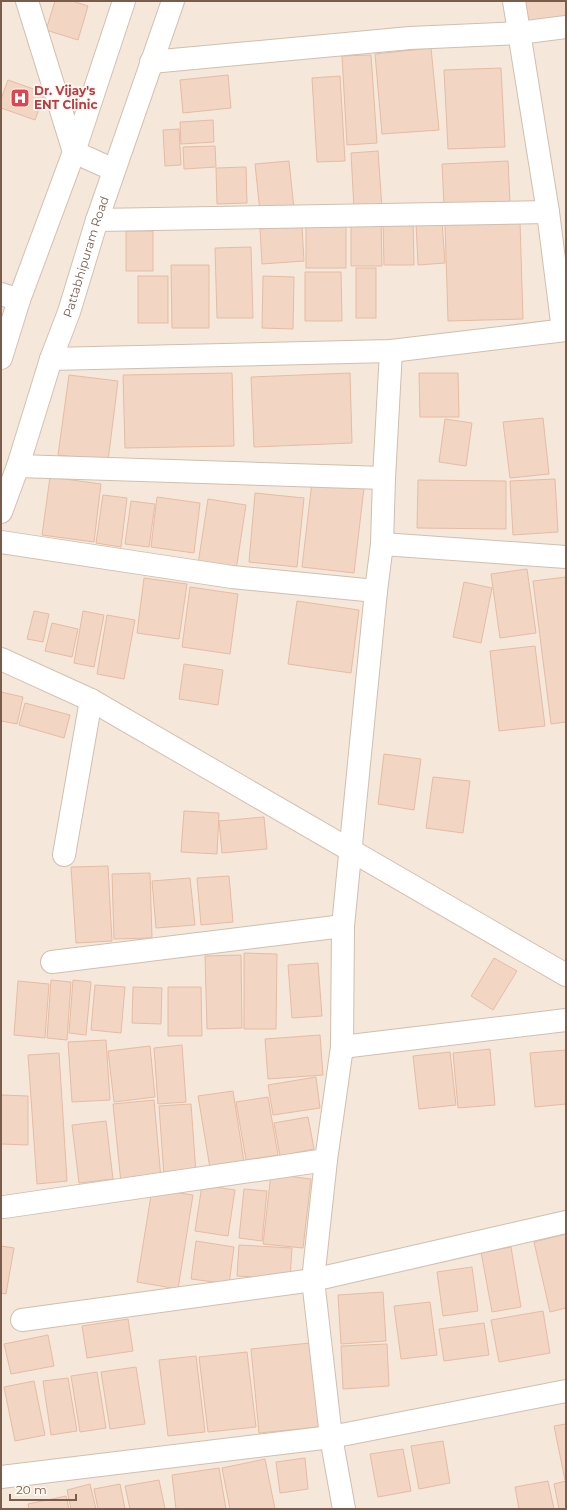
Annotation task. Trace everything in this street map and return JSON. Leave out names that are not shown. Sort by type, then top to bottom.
[{"type":"street","points":[[27,1],[74,152],[114,170]]},
{"type":"street","points":[[1,358],[10,297],[74,152],[124,1]]},
{"type":"street","name":"Pattabhipuram Road","points":[[1,512],[18,466],[51,359],[69,312],[97,220],[173,1]]},
{"type":"street","points":[[51,359],[391,351],[564,330],[548,212],[514,1]]},
{"type":"street","points":[[151,62],[410,38],[519,33],[566,27]]},
{"type":"street","points":[[97,220],[548,212]]},
{"type":"street","points":[[344,1509],[331,1437],[314,1280],[326,1160],[342,1047],[343,926],[382,544],[391,351]]},
{"type":"street","points":[[18,466],[384,478]]},
{"type":"street","points":[[1,542],[232,577],[376,591]]},
{"type":"street","points":[[382,544],[566,557]]},
{"type":"street","points":[[1,659],[91,700],[566,975]]},
{"type":"street","points":[[64,855],[91,700]]},
{"type":"street","points":[[52,962],[343,926]]},
{"type":"street","points":[[342,1047],[566,1020]]},
{"type":"street","points":[[4,1207],[326,1160]]},
{"type":"street","points":[[22,1320],[314,1280],[566,1222]]},
{"type":"street","points":[[1,1477],[331,1437],[566,1391]]},
{"type":"shaded area","points":[[1,1],[566,1],[566,1509],[1,1509]]},
{"type":"building","points":[[55,1],[72,1],[88,6],[78,40],[46,30]]},
{"type":"building","points":[[521,1],[566,1],[566,17],[524,22]]},
{"type":"building","points":[[431,48],[439,130],[382,134],[375,54]]},
{"type":"building","points":[[371,55],[377,143],[347,145],[342,56]]},
{"type":"building","points":[[501,68],[505,147],[448,149],[444,70]]},
{"type":"building","points":[[228,75],[231,108],[183,113],[180,80]]},
{"type":"building","points":[[340,76],[345,161],[317,162],[312,78]]},
{"type":"building","points":[[8,80],[45,93],[35,120],[1,108],[1,99]]},
{"type":"building","points":[[213,120],[214,142],[181,144],[180,122]]},
{"type":"building","points":[[179,129],[181,165],[165,166],[163,130]]},
{"type":"building","points":[[215,146],[216,167],[184,169],[183,147]]},
{"type":"building","points":[[378,151],[382,208],[354,209],[351,153]]},
{"type":"building","points":[[289,161],[294,209],[260,212],[255,164]]},
{"type":"building","points":[[508,161],[510,202],[444,205],[442,164]]},
{"type":"building","points":[[246,167],[247,203],[217,204],[216,168]]},
{"type":"building","points":[[351,217],[381,217],[382,266],[351,266]]},
{"type":"building","points":[[306,218],[346,218],[346,268],[306,268]]},
{"type":"building","points":[[413,219],[414,265],[384,265],[383,220]]},
{"type":"building","points":[[442,222],[445,263],[418,265],[416,223]]},
{"type":"building","points":[[520,222],[523,319],[448,321],[445,224]]},
{"type":"building","points":[[302,226],[304,261],[262,264],[260,229]]},
{"type":"building","points":[[126,231],[153,231],[153,271],[126,271]]},
{"type":"building","points":[[251,247],[253,318],[217,318],[215,248]]},
{"type":"building","points":[[171,265],[209,265],[209,328],[172,328]]},
{"type":"building","points":[[356,268],[376,268],[376,318],[356,318]]},
{"type":"building","points":[[305,272],[341,272],[342,321],[305,321]]},
{"type":"building","points":[[138,276],[168,276],[168,323],[138,323]]},
{"type":"building","points":[[263,276],[294,277],[293,329],[262,328]]},
{"type":"building","points":[[232,373],[234,446],[125,448],[123,375]]},
{"type":"building","points":[[350,373],[352,443],[254,447],[251,377]]},
{"type":"building","points":[[419,373],[458,373],[459,417],[420,417]]},
{"type":"building","points":[[69,375],[118,381],[108,461],[58,455]]},
{"type":"building","points":[[543,418],[549,474],[510,478],[503,422]]},
{"type":"building","points":[[445,419],[472,423],[466,466],[439,462]]},
{"type":"building","points":[[50,477],[101,484],[94,542],[42,535]]},
{"type":"building","points":[[555,479],[558,532],[513,535],[510,481]]},
{"type":"building","points":[[418,480],[506,481],[506,529],[417,528]]},
{"type":"building","points":[[312,482],[364,488],[354,573],[302,567]]},
{"type":"building","points":[[255,493],[304,498],[297,567],[249,562]]},
{"type":"building","points":[[103,495],[127,498],[121,547],[96,543]]},
{"type":"building","points":[[157,497],[200,503],[194,553],[151,547]]},
{"type":"building","points":[[208,499],[246,505],[236,570],[198,564]]},
{"type":"building","points":[[131,501],[155,504],[149,547],[125,544]]},
{"type":"building","points":[[527,569],[536,633],[500,638],[491,574]]},
{"type":"building","points":[[566,577],[566,722],[551,724],[533,581]]},
{"type":"building","points":[[144,578],[187,584],[179,639],[137,633]]},
{"type":"building","points":[[464,582],[492,588],[481,643],[453,637]]},
{"type":"building","points":[[190,587],[238,594],[230,654],[182,647]]},
{"type":"building","points":[[297,601],[359,610],[351,673],[288,664]]},
{"type":"building","points":[[34,611],[49,614],[43,642],[27,639]]},
{"type":"building","points":[[83,611],[104,615],[94,667],[74,663]]},
{"type":"building","points":[[107,615],[135,620],[124,679],[97,674]]},
{"type":"building","points":[[52,623],[78,629],[72,657],[45,651]]},
{"type":"building","points":[[535,646],[545,726],[499,731],[490,651]]},
{"type":"building","points":[[184,664],[223,670],[218,705],[179,699]]},
{"type":"building","points":[[1,692],[23,697],[17,724],[1,721]]},
{"type":"building","points":[[25,703],[70,715],[64,738],[19,725]]},
{"type":"building","points":[[384,754],[421,759],[414,810],[378,804]]},
{"type":"building","points":[[433,777],[470,781],[463,833],[426,828]]},
{"type":"building","points":[[184,811],[219,813],[217,854],[181,852]]},
{"type":"building","points":[[264,817],[267,849],[222,853],[219,821]]},
{"type":"building","points":[[108,866],[112,941],[76,943],[71,867]]},
{"type":"building","points":[[150,873],[152,938],[114,939],[112,874]]},
{"type":"building","points":[[229,876],[233,922],[201,925],[197,878]]},
{"type":"building","points":[[190,878],[195,925],[156,928],[152,881]]},
{"type":"building","points":[[244,953],[277,954],[276,1029],[244,1029]]},
{"type":"building","points":[[241,955],[242,1028],[207,1029],[205,956]]},
{"type":"building","points":[[494,958],[517,971],[493,1010],[471,996]]},
{"type":"building","points":[[318,963],[322,1016],[292,1018],[288,965]]},
{"type":"building","points":[[51,980],[71,982],[67,1040],[47,1038]]},
{"type":"building","points":[[73,980],[91,982],[86,1035],[69,1033]]},
{"type":"building","points":[[18,981],[49,984],[45,1038],[14,1035]]},
{"type":"building","points":[[95,985],[125,987],[121,1033],[91,1030]]},
{"type":"building","points":[[133,987],[162,988],[161,1024],[132,1023]]},
{"type":"building","points":[[168,987],[201,987],[202,1036],[168,1036]]},
{"type":"building","points":[[320,1035],[323,1075],[268,1079],[265,1039]]},
{"type":"building","points":[[106,1040],[110,1100],[72,1102],[68,1042]]},
{"type":"building","points":[[182,1045],[186,1102],[158,1104],[154,1048]]},
{"type":"building","points":[[150,1046],[155,1097],[114,1102],[108,1051]]},
{"type":"building","points":[[490,1049],[495,1105],[458,1108],[453,1053]]},
{"type":"building","points":[[566,1050],[566,1104],[535,1107],[530,1053]]},
{"type":"building","points":[[450,1052],[456,1105],[419,1109],[413,1056]]},
{"type":"building","points":[[59,1053],[67,1181],[37,1184],[28,1055]]},
{"type":"building","points":[[316,1077],[320,1108],[273,1115],[268,1085]]},
{"type":"building","points":[[233,1091],[244,1162],[210,1168],[198,1096]]},
{"type":"building","points":[[1,1095],[28,1096],[28,1145],[1,1144]]},
{"type":"building","points":[[268,1097],[278,1155],[246,1160],[236,1102]]},
{"type":"building","points":[[154,1100],[161,1179],[121,1183],[113,1104]]},
{"type":"building","points":[[191,1104],[196,1173],[164,1176],[159,1106]]},
{"type":"building","points":[[308,1117],[314,1149],[280,1156],[274,1123]]},
{"type":"building","points":[[106,1121],[113,1179],[79,1183],[72,1125]]},
{"type":"building","points":[[271,1174],[311,1179],[303,1248],[263,1244]]},
{"type":"building","points":[[202,1185],[235,1190],[228,1236],[195,1231]]},
{"type":"building","points":[[152,1189],[193,1195],[178,1289],[137,1282]]},
{"type":"building","points":[[244,1189],[267,1191],[262,1241],[239,1238]]},
{"type":"building","points":[[566,1234],[566,1308],[550,1312],[534,1242]]},
{"type":"building","points":[[196,1241],[234,1247],[229,1284],[191,1279]]},
{"type":"building","points":[[239,1245],[292,1248],[290,1279],[237,1276]]},
{"type":"building","points":[[1,1246],[14,1248],[6,1294],[1,1293]]},
{"type":"building","points":[[511,1247],[521,1307],[492,1312],[481,1252]]},
{"type":"building","points":[[472,1267],[478,1311],[443,1316],[437,1272]]},
{"type":"building","points":[[383,1292],[386,1341],[341,1344],[338,1295]]},
{"type":"building","points":[[430,1302],[437,1355],[401,1359],[394,1306]]},
{"type":"building","points":[[543,1311],[550,1353],[499,1362],[491,1320]]},
{"type":"building","points":[[128,1319],[133,1351],[87,1358],[82,1326]]},
{"type":"building","points":[[484,1323],[489,1355],[444,1361],[439,1329]]},
{"type":"building","points":[[48,1335],[54,1366],[11,1374],[4,1344]]},
{"type":"building","points":[[310,1343],[319,1427],[259,1433],[251,1349]]},
{"type":"building","points":[[387,1344],[389,1386],[343,1389],[341,1346]]},
{"type":"building","points":[[247,1352],[256,1427],[208,1432],[199,1357]]},
{"type":"building","points":[[196,1356],[205,1432],[168,1436],[159,1360]]},
{"type":"building","points":[[136,1367],[145,1424],[110,1429],[101,1372]]},
{"type":"building","points":[[97,1372],[106,1428],[80,1432],[71,1376]]},
{"type":"building","points":[[68,1378],[77,1431],[51,1435],[43,1381]]},
{"type":"building","points":[[34,1381],[45,1435],[15,1441],[4,1387]]},
{"type":"building","points":[[566,1424],[566,1480],[565,1480],[554,1426]]},
{"type":"building","points":[[443,1441],[450,1483],[419,1489],[411,1446]]},
{"type":"building","points":[[403,1449],[411,1491],[378,1497],[370,1454]]},
{"type":"building","points":[[305,1458],[308,1489],[280,1493],[276,1462]]},
{"type":"building","points":[[265,1459],[275,1509],[230,1509],[222,1468]]},
{"type":"building","points":[[219,1468],[226,1509],[176,1509],[172,1475]]},
{"type":"building","points":[[159,1480],[165,1509],[130,1509],[125,1486]]},
{"type":"building","points":[[548,1481],[554,1509],[519,1509],[515,1487]]},
{"type":"building","points":[[566,1481],[566,1509],[559,1509],[554,1484]]},
{"type":"building","points":[[90,1484],[96,1509],[71,1509],[67,1490]]},
{"type":"building","points":[[120,1484],[125,1509],[98,1509],[94,1489]]},
{"type":"building","points":[[66,1496],[69,1509],[29,1509],[28,1504]]},
{"type":"place","name":"Dr. Vijay's ENT Clinic","points":[[20,98]]}]
